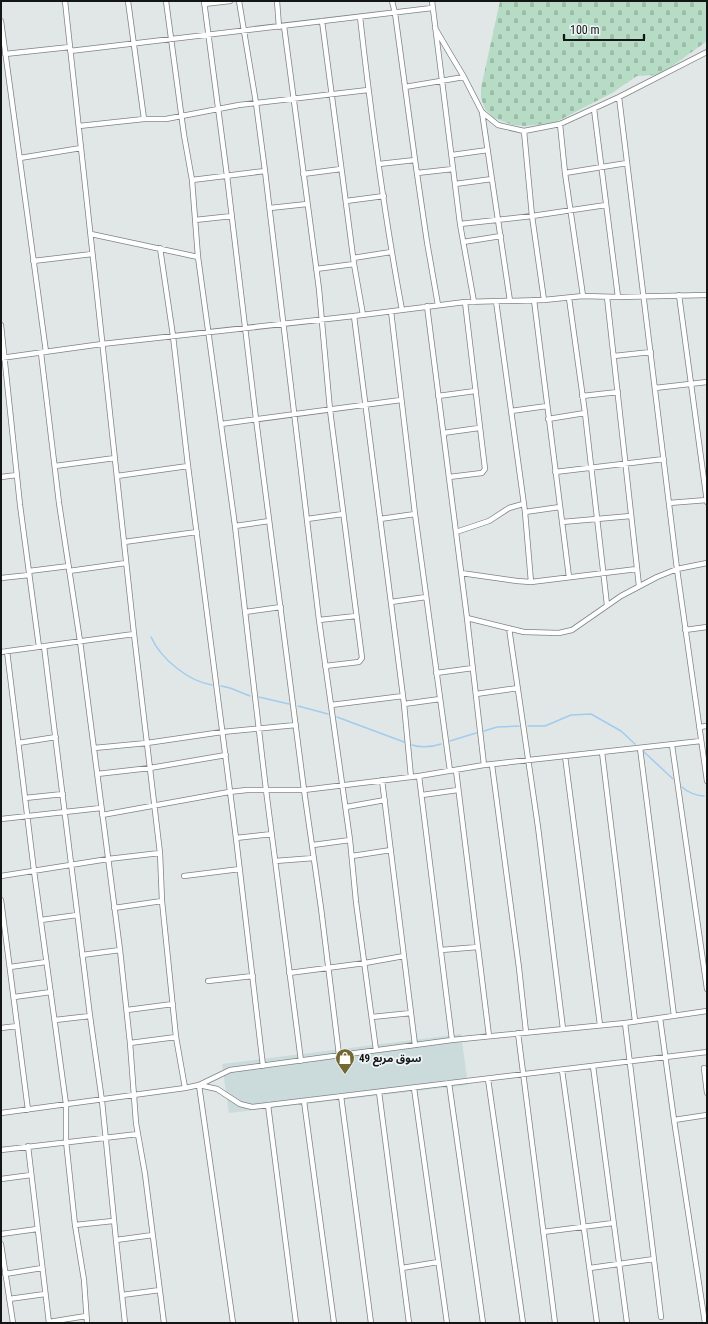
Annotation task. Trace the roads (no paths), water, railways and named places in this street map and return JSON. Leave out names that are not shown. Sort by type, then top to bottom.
[{"type":"street","points":[[65,1],[126,563],[160,853],[162,901],[176,1037],[185,1088]]},
{"type":"street","points":[[128,1],[144,119]]},
{"type":"street","points":[[166,1],[192,180],[198,257],[236,526],[266,790],[301,1060]]},
{"type":"street","points":[[230,1],[204,2],[246,328],[256,419],[304,790],[313,845],[339,1055]]},
{"type":"street","points":[[239,1],[256,103],[270,208],[319,620],[346,806],[356,902],[376,1050]]},
{"type":"street","points":[[277,1],[293,99],[316,269],[330,410],[361,660],[359,662],[325,666]]},
{"type":"street","points":[[392,1],[396,13],[415,160],[438,305]]},
{"type":"street","points":[[432,1],[460,224],[474,302]]},
{"type":"street","points":[[5,54],[134,44],[432,8]]},
{"type":"street","points":[[360,17],[368,90],[391,252],[402,310]]},
{"type":"street","points":[[1,21],[33,261],[44,352],[55,466],[80,641],[120,950],[138,1134],[145,1174],[164,1323]]},
{"type":"street","points":[[322,21],[354,264],[363,315]]},
{"type":"street","points":[[435,28],[464,77],[482,112],[510,301]]},
{"type":"street","points":[[482,112],[498,125],[524,131],[560,124],[619,97],[707,52]]},
{"type":"street","points":[[405,87],[464,77]]},
{"type":"street","points":[[79,126],[144,119],[166,119],[218,108],[368,90]]},
{"type":"street","points":[[619,97],[677,569],[707,781]]},
{"type":"street","points":[[594,109],[618,297]]},
{"type":"street","points":[[560,124],[570,210],[583,296]]},
{"type":"street","points":[[524,131],[532,216],[544,300]]},
{"type":"street","points":[[20,158],[81,148]]},
{"type":"street","points":[[452,155],[488,150]]},
{"type":"street","points":[[379,164],[415,160]]},
{"type":"street","points":[[565,172],[601,168],[627,163]]},
{"type":"street","points":[[303,174],[341,169]]},
{"type":"street","points":[[417,173],[453,169]]},
{"type":"street","points":[[192,180],[265,171]]},
{"type":"street","points":[[455,184],[492,179]]},
{"type":"street","points":[[346,201],[384,196]]},
{"type":"street","points":[[270,208],[307,204]]},
{"type":"street","points":[[460,224],[532,216],[606,205]]},
{"type":"street","points":[[195,220],[232,216]]},
{"type":"street","points":[[91,234],[198,257]]},
{"type":"street","points":[[463,242],[500,236]]},
{"type":"street","points":[[160,248],[173,336],[188,466],[226,755],[229,792],[240,869],[263,1066]]},
{"type":"street","points":[[354,258],[391,252]]},
{"type":"street","points":[[33,261],[92,254]]},
{"type":"street","points":[[316,269],[354,264]]},
{"type":"street","points":[[669,503],[707,501],[679,295]]},
{"type":"street","points":[[3,358],[102,344],[320,320],[465,302],[544,300],[583,296],[618,297],[707,295]]},
{"type":"street","points":[[607,296],[639,586]]},
{"type":"street","points":[[569,298],[585,413],[607,605]]},
{"type":"street","points":[[534,300],[569,577]]},
{"type":"street","points":[[496,301],[524,512],[531,582]]},
{"type":"street","points":[[449,477],[484,472],[485,469],[465,302]]},
{"type":"street","points":[[427,306],[467,618],[484,766]]},
{"type":"street","points":[[391,311],[415,514],[450,770]]},
{"type":"street","points":[[354,316],[412,777]]},
{"type":"street","points":[[1,325],[3,358],[39,647]]},
{"type":"street","points":[[614,356],[651,352]]},
{"type":"street","points":[[655,388],[707,382]]},
{"type":"street","points":[[438,396],[475,391]]},
{"type":"street","points":[[582,396],[618,392]]},
{"type":"street","points":[[221,424],[401,400]]},
{"type":"street","points":[[511,411],[547,406]]},
{"type":"street","points":[[548,419],[585,413]]},
{"type":"street","points":[[443,433],[480,428]]},
{"type":"street","points":[[55,466],[115,458]]},
{"type":"street","points":[[555,472],[664,459]]},
{"type":"street","points":[[117,476],[188,466]]},
{"type":"street","points":[[1,477],[17,475]]},
{"type":"street","points":[[456,532],[489,521],[509,508],[523,504]]},
{"type":"street","points":[[524,512],[560,507]]},
{"type":"street","points":[[307,519],[343,514]]},
{"type":"street","points":[[380,519],[415,514]]},
{"type":"street","points":[[562,522],[631,516]]},
{"type":"street","points":[[236,526],[270,521]]},
{"type":"street","points":[[124,542],[197,532]]},
{"type":"street","points":[[1,578],[69,568],[126,563]]},
{"type":"street","points":[[467,618],[538,633],[559,633],[572,630],[587,621],[607,605],[657,577],[677,569],[707,563]]},
{"type":"street","points":[[461,573],[531,582],[637,569]]},
{"type":"street","points":[[391,602],[426,597]]},
{"type":"street","points":[[245,612],[281,607]]},
{"type":"street","points":[[319,620],[356,616]]},
{"type":"street","points":[[685,630],[707,627]]},
{"type":"street","points":[[509,628],[528,760],[563,1029]]},
{"type":"street","points":[[1,652],[134,634]]},
{"type":"street","points":[[44,646],[82,955],[102,1101],[124,1323]]},
{"type":"street","points":[[7,651],[34,871],[66,1104],[66,1141],[75,1225],[84,1280],[87,1323]]},
{"type":"street","points":[[436,673],[472,668]]},
{"type":"street","points":[[476,694],[518,688]]},
{"type":"street","points":[[331,705],[403,696]]},
{"type":"street","points":[[404,704],[440,699]]},
{"type":"street","points":[[94,748],[147,743],[222,732],[296,725]]},
{"type":"street","points":[[699,727],[707,726]]},
{"type":"street","points":[[18,743],[56,737]]},
{"type":"street","points":[[102,815],[154,807],[229,792],[247,790],[304,790],[412,777],[492,764],[701,741]]},
{"type":"street","points":[[672,745],[707,989]]},
{"type":"street","points":[[640,748],[674,1016]]},
{"type":"street","points":[[602,752],[635,1021]]},
{"type":"street","points":[[97,774],[150,768],[226,755]]},
{"type":"street","points":[[565,756],[600,1025]]},
{"type":"street","points":[[492,764],[526,1032]]},
{"type":"street","points":[[456,770],[489,1036]]},
{"type":"street","points":[[419,776],[452,1040]]},
{"type":"street","points":[[382,780],[415,1045]]},
{"type":"street","points":[[422,795],[458,790]]},
{"type":"street","points":[[25,798],[63,794]]},
{"type":"street","points":[[346,806],[385,800]]},
{"type":"street","points":[[1,819],[101,808]]},
{"type":"street","points":[[236,838],[272,834]]},
{"type":"street","points":[[313,845],[350,840]]},
{"type":"street","points":[[352,856],[391,850]]},
{"type":"street","points":[[1,876],[108,859],[160,853]]},
{"type":"street","points":[[275,861],[314,858]]},
{"type":"street","points":[[184,876],[240,869]]},
{"type":"street","points":[[114,908],[162,901]]},
{"type":"street","points":[[1,902],[4,940],[10,967],[28,1110]]},
{"type":"street","points":[[41,920],[78,915]]},
{"type":"street","points":[[441,950],[478,947]]},
{"type":"street","points":[[82,955],[120,950]]},
{"type":"street","points":[[289,973],[365,963],[404,956]]},
{"type":"street","points":[[10,967],[46,962]]},
{"type":"street","points":[[208,981],[253,976]]},
{"type":"street","points":[[14,997],[51,992]]},
{"type":"street","points":[[127,1010],[173,1004]]},
{"type":"street","points":[[1,1113],[66,1104],[102,1101],[185,1088],[199,1085],[230,1070],[452,1040],[625,1023],[707,1011]]},
{"type":"street","points":[[372,1017],[411,1013]]},
{"type":"street","points":[[54,1020],[90,1016]]},
{"type":"street","points":[[660,1018],[705,1323]]},
{"type":"street","points":[[625,1023],[661,1317]]},
{"type":"street","points":[[1,1028],[18,1026]]},
{"type":"street","points":[[518,1033],[555,1323]]},
{"type":"street","points":[[130,1043],[176,1037]]},
{"type":"street","points":[[199,1085],[217,1089],[240,1104],[252,1107],[707,1052]]},
{"type":"street","points":[[593,1066],[627,1323]]},
{"type":"street","points":[[704,1068],[707,1093]]},
{"type":"street","points":[[562,1070],[597,1323]]},
{"type":"street","points":[[488,1079],[522,1323]]},
{"type":"street","points":[[449,1083],[483,1323]]},
{"type":"street","points":[[199,1085],[232,1323]]},
{"type":"street","points":[[414,1088],[447,1323]]},
{"type":"street","points":[[379,1092],[409,1323]]},
{"type":"street","points":[[341,1096],[371,1323]]},
{"type":"street","points":[[304,1101],[334,1323]]},
{"type":"street","points":[[268,1105],[296,1323]]},
{"type":"street","points":[[674,1120],[707,1115]]},
{"type":"street","points":[[1,1150],[66,1141],[138,1134]]},
{"type":"street","points":[[28,1146],[49,1322],[86,1316]]},
{"type":"street","points":[[1,1178],[31,1175]]},
{"type":"street","points":[[75,1225],[113,1221]]},
{"type":"street","points":[[543,1232],[613,1223]]},
{"type":"street","points":[[1,1234],[38,1229]]},
{"type":"street","points":[[116,1240],[153,1235]]},
{"type":"street","points":[[1,1244],[13,1323]]},
{"type":"street","points":[[590,1268],[654,1259]]},
{"type":"street","points":[[402,1268],[438,1262]]},
{"type":"street","points":[[6,1274],[42,1268]]},
{"type":"street","points":[[122,1295],[160,1290]]},
{"type":"street","points":[[9,1299],[45,1294]]},
{"type":"waterway","points":[[151,637],[161,653],[176,668],[194,679],[212,685]]},
{"type":"waterway","points":[[221,686],[250,696]]},
{"type":"waterway","points":[[259,697],[289,704]]},
{"type":"waterway","points":[[298,706],[328,714]]},
{"type":"waterway","points":[[528,726],[545,726],[571,715],[591,714],[621,731],[635,744]]},
{"type":"waterway","points":[[337,717],[404,742]]},
{"type":"waterway","points":[[484,731],[497,727],[519,726]]},
{"type":"waterway","points":[[450,741],[476,733]]},
{"type":"waterway","points":[[412,745],[427,747],[441,744]]},
{"type":"waterway","points":[[643,751],[673,779]]},
{"type":"waterway","points":[[682,787],[687,791],[704,796]]},
{"type":"place","name":"سوق مربع 49","points":[[345,1075]]}]
